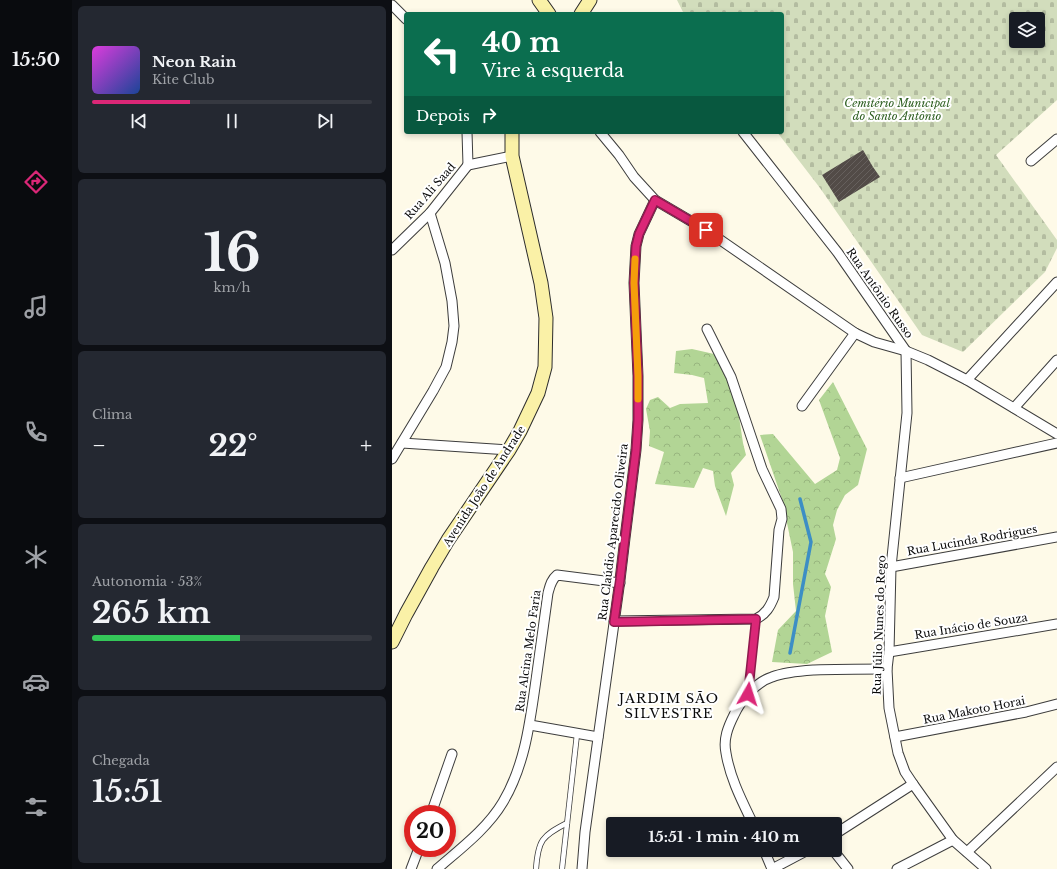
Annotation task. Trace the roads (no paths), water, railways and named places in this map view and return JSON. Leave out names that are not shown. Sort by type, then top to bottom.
[{"type":"main road","points":[[539,0],[547,12]]},
{"type":"main road","points":[[581,12],[590,0]]},
{"type":"main road","name":"Avenida João de Andrade","points":[[392,642],[406,614],[448,540],[509,450],[520,431],[538,393],[545,368],[546,318],[541,283],[512,156],[512,134]]},
{"type":"street","points":[[392,5],[404,17]]},
{"type":"street","points":[[467,134],[468,165],[512,156]]},
{"type":"street","points":[[602,134],[619,155],[634,177],[655,200],[706,230],[855,333],[874,342],[906,351]]},
{"type":"street","name":"Rua Antônio Russo","points":[[745,134],[838,253],[906,351],[928,360],[967,380],[1057,434]]},
{"type":"street","points":[[1031,161],[1057,138]]},
{"type":"street","name":"Rua Ali Saad","points":[[392,250],[430,213],[468,165]]},
{"type":"street","name":"Rua Claúdio Aparecido Oliveira","points":[[582,869],[585,832],[634,472],[638,420],[638,376],[634,283],[636,246],[639,234],[655,200]]},
{"type":"street","points":[[392,459],[433,392],[446,367],[452,342],[454,326],[452,300],[445,263],[430,213]]},
{"type":"street","points":[[967,380],[1057,282]]},
{"type":"street","points":[[614,622],[756,619],[762,616],[770,606],[774,597],[779,530],[782,519],[779,504],[762,470],[731,377],[707,329]]},
{"type":"street","points":[[802,406],[855,333]]},
{"type":"street","name":"Rua Júlio Nunes do Rego","points":[[906,351],[907,413],[891,567],[889,652],[887,669],[889,708],[894,737],[905,772],[954,840],[986,869]]},
{"type":"street","points":[[1014,408],[1057,360]]},
{"type":"street","points":[[402,442],[509,450]]},
{"type":"street","points":[[900,478],[1057,443]]},
{"type":"street","name":"Rua Lucinda Rodrigues","points":[[891,567],[1057,537]]},
{"type":"street","name":"Rua Alcina Melo Faria","points":[[437,869],[476,834],[493,816],[511,787],[523,753],[530,725],[548,593],[550,583],[553,578],[557,575],[620,583]]},
{"type":"street","name":"Rua Inácio de Souza","points":[[889,652],[1057,624]]},
{"type":"street","points":[[750,817],[733,781],[725,741],[727,729],[736,711],[748,694],[755,687],[770,677],[793,672],[887,669]]},
{"type":"street","name":"Rua Makoto Horai","points":[[894,737],[1026,712],[1057,704]]},
{"type":"street","points":[[530,725],[598,737]]},
{"type":"street","points":[[434,805],[452,754]]},
{"type":"street","points":[[967,852],[1057,767]]},
{"type":"street","points":[[842,830],[913,784]]},
{"type":"street","points":[[897,869],[954,840]]},
{"type":"street","points":[[411,869],[416,857]]},
{"type":"street","points":[[767,857],[772,869],[795,857]]},
{"type":"street","points":[[839,857],[848,869]]},
{"type":"lane","points":[[748,694],[756,619]]},
{"type":"lane","points":[[562,869],[577,734]]},
{"type":"lane","points":[[536,869],[537,854],[540,843],[545,836],[567,823]]},
{"type":"waterway","points":[[790,653],[811,542],[800,499]]},
{"type":"district","name":"JARDIM SÃO SILVESTRE","points":[[669,706]]},
{"type":"park label","name":"Cemitério Municipal do Santo Antônio","points":[[897,109]]}]
